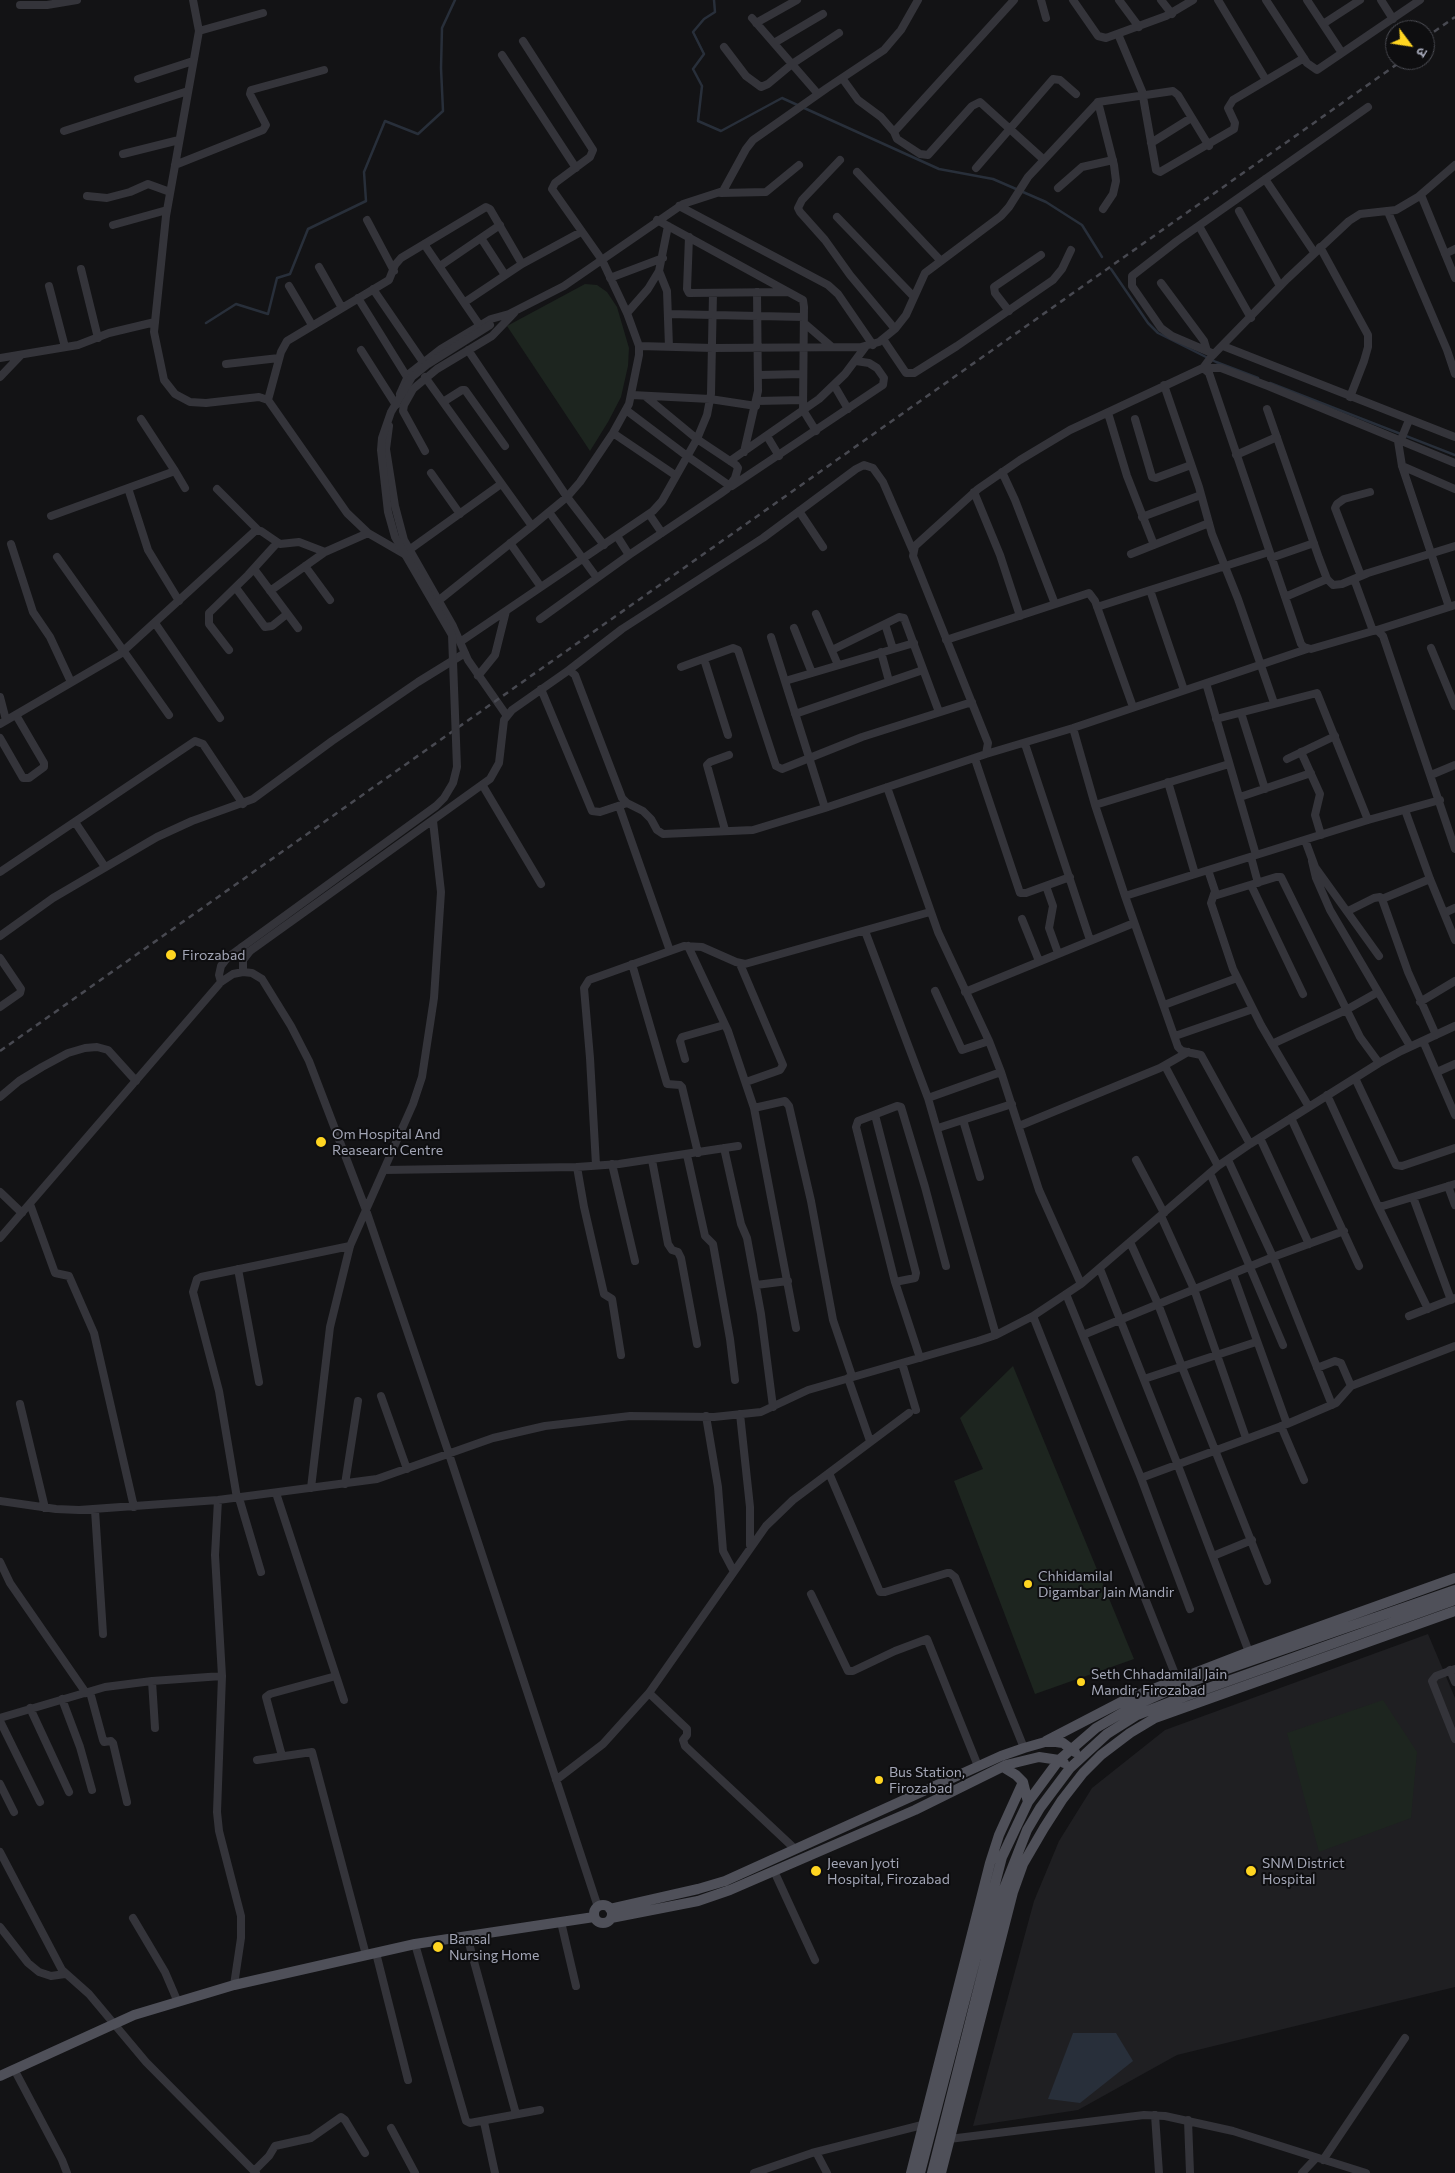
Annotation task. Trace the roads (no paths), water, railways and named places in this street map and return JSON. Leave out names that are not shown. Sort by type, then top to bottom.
[{"type":"main road","points":[[610,1914],[711,1886],[978,1766],[1024,1748],[1046,1742],[1125,1700],[1250,1652],[1455,1578]]},
{"type":"main road","points":[[920,2173],[995,1880],[1013,1831],[1028,1802],[1059,1760],[1096,1728],[1134,1706],[1181,1685],[1455,1590]]},
{"type":"main road","points":[[932,2173],[1003,1891],[1027,1830],[1040,1808],[1080,1757],[1107,1734],[1137,1716],[1195,1693],[1455,1600]]},
{"type":"main road","points":[[941,2173],[1002,1932],[1023,1864],[1062,1800],[1090,1766],[1130,1732],[1155,1718],[1455,1611]]},
{"type":"main road","points":[[1046,1742],[1063,1743],[1090,1766]]},
{"type":"main road","points":[[610,1914],[713,1896],[874,1828],[1003,1767],[1039,1757],[1059,1760],[1080,1777]]},
{"type":"main road","points":[[1003,1767],[1023,1782],[1028,1802]]},
{"type":"main road","points":[[911,2173],[990,1863],[999,1835],[1023,1782]]},
{"type":"main road","points":[[869,1816],[874,1828]]},
{"type":"main road","points":[[0,2076],[112,2023],[177,2000],[234,1985],[415,1944],[562,1922],[596,1912],[603,1906],[610,1914]]},
{"type":"main road","points":[[596,1912],[602,1923],[607,1922],[610,1914]]},
{"type":"street","points":[[20,6],[47,5],[77,0]]},
{"type":"street","points":[[193,0],[199,31],[167,210],[154,332],[164,380],[175,394],[190,402],[206,403],[259,397],[268,400],[346,513],[368,532],[414,559]]},
{"type":"street","points":[[797,0],[754,21],[818,94]]},
{"type":"street","points":[[721,193],[726,188],[749,144],[818,94],[884,50],[901,30],[918,0]]},
{"type":"street","points":[[894,132],[1014,0]]},
{"type":"street","points":[[1041,0],[1046,18]]},
{"type":"street","points":[[1073,0],[1098,36],[1106,38],[1172,14],[1193,0]]},
{"type":"street","points":[[1119,0],[1139,27]]},
{"type":"street","points":[[1161,0],[1172,14]]},
{"type":"street","points":[[1218,0],[1266,80]]},
{"type":"street","points":[[1266,0],[1311,68],[1317,70],[1420,0]]},
{"type":"street","points":[[1307,0],[1342,53]]},
{"type":"street","points":[[1323,24],[1360,0]]},
{"type":"street","points":[[1381,0],[1393,18]]},
{"type":"street","points":[[199,31],[263,12]]},
{"type":"street","points":[[774,42],[823,14]]},
{"type":"street","points":[[724,47],[746,76],[761,87],[768,84],[792,64],[839,33]]},
{"type":"street","points":[[1118,34],[1143,95],[1156,170],[1160,172],[1234,130],[1235,123],[1229,106],[1233,100],[1304,58]]},
{"type":"street","points":[[438,600],[567,497],[586,475],[626,410],[632,395],[639,355],[639,346],[627,314],[602,260],[552,189],[555,183],[590,157],[593,150],[523,41]]},
{"type":"street","points":[[502,55],[576,168]]},
{"type":"street","points":[[138,79],[193,61]]},
{"type":"street","points":[[175,165],[263,130],[266,125],[250,94],[251,90],[324,70]]},
{"type":"street","points":[[842,78],[858,100],[881,116],[894,132],[897,139],[920,154],[928,155],[972,106],[980,102],[1044,159]]},
{"type":"street","points":[[976,168],[1053,79],[1057,78],[1076,94]]},
{"type":"street","points":[[64,131],[188,91]]},
{"type":"street","points":[[730,461],[803,410],[834,385],[869,346],[883,339],[895,329],[906,315],[925,273],[1001,216],[1015,198],[1023,183],[1098,102],[1172,91],[1178,95],[1208,146]]},
{"type":"street","points":[[1098,102],[1113,160],[1116,181],[1103,209]]},
{"type":"street","points":[[1368,107],[1137,271],[1132,276],[1130,283],[1161,328],[1220,368],[1455,463]]},
{"type":"street","points":[[1151,143],[1191,118]]},
{"type":"street","points":[[123,154],[179,140]]},
{"type":"street","points":[[840,160],[802,200],[798,208],[895,329]]},
{"type":"street","points":[[1058,188],[1082,167],[1113,160]]},
{"type":"street","points":[[507,716],[478,676],[465,654],[438,600],[409,550],[399,520],[386,449],[388,432],[407,377],[423,362],[491,319],[518,310],[564,286],[679,206],[721,193],[766,192],[799,165]]},
{"type":"street","points":[[913,550],[918,542],[974,492],[1002,472],[1063,434],[1164,385],[1208,360],[1251,318],[1280,286],[1355,216],[1388,212],[1421,196],[1455,165]]},
{"type":"street","points":[[857,172],[940,260]]},
{"type":"street","points":[[1265,179],[1317,250],[1368,334],[1369,340],[1364,361],[1350,397]]},
{"type":"street","points":[[87,196],[107,198],[130,192],[148,184],[170,192]]},
{"type":"street","points":[[1421,196],[1455,278]]},
{"type":"street","points":[[679,206],[828,285],[838,294],[869,346]]},
{"type":"street","points":[[268,400],[279,358],[287,341],[389,280],[401,258],[486,207],[490,209],[522,264]]},
{"type":"street","points":[[113,225],[167,210]]},
{"type":"street","points":[[1239,211],[1280,286]]},
{"type":"street","points":[[1388,212],[1447,350],[1455,374]]},
{"type":"street","points":[[837,217],[914,297]]},
{"type":"street","points":[[367,220],[394,271]]},
{"type":"street","points":[[657,220],[803,300],[803,410],[816,431]]},
{"type":"street","points":[[440,266],[500,225]]},
{"type":"street","points":[[627,314],[648,289],[659,271],[668,226]]},
{"type":"street","points":[[1199,226],[1251,318]]},
{"type":"street","points":[[465,302],[522,264],[581,232]]},
{"type":"street","points":[[689,237],[687,292],[789,292]]},
{"type":"street","points":[[481,238],[505,276]]},
{"type":"street","points":[[424,244],[480,326]]},
{"type":"street","points":[[1444,254],[1455,249]]},
{"type":"street","points":[[883,339],[906,373],[914,373],[1009,311],[1059,275],[1071,250]]},
{"type":"street","points":[[1009,311],[995,293],[994,287],[1041,255]]},
{"type":"street","points":[[610,278],[663,258]]},
{"type":"street","points":[[319,267],[342,308]]},
{"type":"street","points":[[82,269],[98,338]]},
{"type":"street","points":[[659,271],[666,291],[669,347]]},
{"type":"street","points":[[1161,283],[1204,341],[1236,455],[1301,644],[1307,649]]},
{"type":"street","points":[[49,286],[65,348]]},
{"type":"street","points":[[289,286],[312,325]]},
{"type":"street","points":[[373,290],[423,362]]},
{"type":"street","points":[[744,452],[756,404],[759,375],[757,292]]},
{"type":"street","points":[[460,642],[649,514],[662,501],[705,422],[710,399],[713,348],[713,293]]},
{"type":"street","points":[[358,298],[407,377]]},
{"type":"street","points":[[424,451],[402,411],[413,389],[425,377],[492,336],[518,310]]},
{"type":"street","points":[[668,314],[804,320],[832,347]]},
{"type":"street","points":[[221,982],[219,975],[221,966],[227,958],[436,806],[444,798],[453,783],[457,767],[453,642],[447,625],[404,556],[395,538],[388,512],[381,450],[382,438],[394,406],[412,377],[428,364],[501,316]]},
{"type":"street","points":[[0,358],[65,348],[114,332],[155,322]]},
{"type":"street","points":[[639,346],[758,348],[869,346]]},
{"type":"street","points":[[1223,346],[1455,437]]},
{"type":"street","points":[[361,350],[396,405]]},
{"type":"street","points":[[468,350],[567,497],[604,545]]},
{"type":"street","points":[[0,377],[21,355]]},
{"type":"street","points":[[226,364],[279,358]]},
{"type":"street","points":[[540,619],[629,555],[879,388],[884,381],[877,368],[869,363],[856,361]]},
{"type":"street","points":[[759,375],[803,374]]},
{"type":"street","points":[[425,377],[532,526]]},
{"type":"street","points":[[834,385],[848,409]]},
{"type":"street","points":[[1164,385],[1224,567],[1274,703]]},
{"type":"street","points":[[443,402],[465,390],[505,446]]},
{"type":"street","points":[[632,395],[710,399],[756,404],[803,400]]},
{"type":"street","points":[[645,396],[697,439],[738,468],[729,488]]},
{"type":"street","points":[[1267,408],[1327,579],[1333,585],[1455,546]]},
{"type":"street","points":[[626,410],[729,488]]},
{"type":"street","points":[[1108,413],[1127,476],[1154,545]]},
{"type":"street","points":[[141,419],[185,488]]},
{"type":"street","points":[[1134,420],[1152,477],[1156,478],[1191,465]]},
{"type":"street","points":[[568,670],[576,675],[622,798],[627,803],[643,811],[658,830],[663,834],[753,830],[986,754],[1025,744],[1307,649],[1375,631],[1452,606],[1431,554],[1402,466],[1400,440],[1410,420]]},
{"type":"street","points":[[613,433],[675,475]]},
{"type":"street","points":[[767,436],[779,456]]},
{"type":"street","points":[[1236,455],[1277,437]]},
{"type":"street","points":[[243,972],[243,960],[250,950],[483,786],[490,779],[499,763],[503,724],[507,716],[622,629],[763,538],[856,469],[869,465],[883,482],[913,550],[913,556],[988,744],[986,754]]},
{"type":"street","points":[[1402,466],[1455,489]]},
{"type":"street","points":[[51,516],[175,471]]},
{"type":"street","points":[[1002,472],[1015,500],[1055,604]]},
{"type":"street","points":[[431,473],[460,514]]},
{"type":"street","points":[[409,550],[501,484]]},
{"type":"street","points":[[128,488],[148,550],[179,601]]},
{"type":"street","points":[[217,489],[258,530],[277,543],[282,545],[299,542],[325,552]]},
{"type":"street","points":[[974,492],[1000,555],[1020,616]]},
{"type":"street","points":[[1370,492],[1344,499],[1335,508],[1375,631],[1383,636],[1455,849]]},
{"type":"street","points":[[1142,517],[1201,495]]},
{"type":"street","points":[[799,511],[823,547]]},
{"type":"street","points":[[549,512],[597,578]]},
{"type":"street","points":[[649,514],[662,534]]},
{"type":"street","points":[[1131,554],[1209,523]]},
{"type":"street","points":[[0,697],[3,722],[123,652],[252,533],[258,530]]},
{"type":"street","points":[[270,591],[325,552],[368,532]]},
{"type":"street","points":[[617,536],[629,555]]},
{"type":"street","points":[[229,650],[209,624],[208,617],[212,610],[236,588],[277,543]]},
{"type":"street","points":[[510,543],[541,587]]},
{"type":"street","points":[[1097,607],[1224,567],[1314,543]]},
{"type":"street","points":[[11,544],[33,612],[53,643],[71,682]]},
{"type":"street","points":[[57,557],[169,715]]},
{"type":"street","points":[[305,566],[330,600]]},
{"type":"street","points":[[254,569],[298,628]]},
{"type":"street","points":[[1285,597],[1327,579]]},
{"type":"street","points":[[236,588],[265,627],[272,626],[287,614]]},
{"type":"street","points":[[1150,590],[1184,690]]},
{"type":"street","points":[[946,640],[1089,593],[1093,596],[1133,707]]},
{"type":"street","points":[[478,676],[495,655],[506,611]]},
{"type":"street","points":[[816,614],[838,665]]},
{"type":"street","points":[[832,650],[899,617],[904,618],[939,712]]},
{"type":"street","points":[[155,623],[220,718]]},
{"type":"street","points":[[885,624],[893,649]]},
{"type":"street","points":[[794,628],[812,673]]},
{"type":"street","points":[[771,637],[825,808]]},
{"type":"street","points":[[785,681],[914,643]]},
{"type":"street","points":[[681,667],[733,648],[738,650],[776,766],[782,769],[810,760],[862,738],[972,702]]},
{"type":"street","points":[[1432,648],[1455,706]]},
{"type":"street","points":[[881,652],[889,681]]},
{"type":"street","points":[[0,936],[53,898],[175,827],[243,804],[265,791],[332,741],[418,682],[465,654]]},
{"type":"street","points":[[704,659],[728,736]]},
{"type":"street","points":[[795,714],[923,670]]},
{"type":"street","points":[[1206,683],[1240,797],[1254,856],[1254,884],[1303,994]]},
{"type":"street","points":[[542,689],[592,812],[600,812],[627,803]]},
{"type":"street","points":[[1216,719],[1317,693],[1368,820]]},
{"type":"street","points":[[1241,713],[1265,789]]},
{"type":"street","points":[[0,738],[24,778],[29,778],[44,767],[44,763],[16,715]]},
{"type":"street","points":[[1073,728],[1124,896],[1180,1050],[1201,1055],[1250,1144]]},
{"type":"street","points":[[1287,759],[1334,736]]},
{"type":"street","points":[[0,872],[195,741],[203,744],[243,804]]},
{"type":"street","points":[[1025,744],[1090,940]]},
{"type":"street","points":[[1301,752],[1320,794],[1315,815],[1321,835]]},
{"type":"street","points":[[726,830],[707,765],[729,755]]},
{"type":"street","points":[[975,759],[1018,890],[1022,894],[1070,877]]},
{"type":"street","points":[[1095,805],[1229,764]]},
{"type":"street","points":[[1431,774],[1455,765]]},
{"type":"street","points":[[1240,797],[1311,773]]},
{"type":"street","points":[[1168,782],[1194,874]]},
{"type":"street","points":[[483,786],[541,884]]},
{"type":"street","points":[[887,787],[930,912],[989,1041],[1042,1196],[1081,1284]]},
{"type":"street","points":[[1124,896],[1368,820],[1440,800]]},
{"type":"street","points":[[619,806],[670,951]]},
{"type":"street","points":[[1406,810],[1430,879],[1455,940]]},
{"type":"street","points":[[311,1488],[330,1327],[350,1246],[418,1091],[432,1016],[437,976],[441,892],[433,821]]},
{"type":"street","points":[[75,822],[105,868]]},
{"type":"street","points":[[1305,840],[1316,878],[1326,902],[1410,1046]]},
{"type":"street","points":[[1312,861],[1379,956]]},
{"type":"street","points":[[1208,870],[1215,891],[1211,904],[1237,978],[1252,1009],[1309,1107]]},
{"type":"street","points":[[1214,896],[1279,876],[1360,1037],[1379,1063]]},
{"type":"street","points":[[1348,911],[1374,898],[1380,897],[1382,899],[1430,879]]},
{"type":"street","points":[[1046,886],[1052,906],[1049,928],[1058,953]]},
{"type":"street","points":[[1382,899],[1420,1002],[1436,1034]]},
{"type":"street","points":[[1444,913],[1455,908]]},
{"type":"street","points":[[596,1165],[592,1076],[584,988],[589,980],[688,946],[702,947],[740,964],[930,912]]},
{"type":"street","points":[[1022,919],[1040,961]]},
{"type":"street","points":[[965,992],[1134,923]]},
{"type":"street","points":[[865,931],[938,1128],[996,1334]]},
{"type":"street","points":[[688,946],[724,1025],[754,1108],[796,1328]]},
{"type":"street","points":[[0,958],[21,989],[20,993],[0,1007]]},
{"type":"street","points":[[632,964],[666,1081],[669,1085],[682,1087],[698,1153]]},
{"type":"street","points":[[740,964],[783,1065],[780,1070],[746,1082]]},
{"type":"street","points":[[0,1238],[221,982],[233,974],[243,972],[252,973],[262,979],[291,1026],[321,1088],[366,1210],[449,1454],[556,1780],[596,1912]]},
{"type":"street","points":[[1164,1005],[1237,978]]},
{"type":"street","points":[[1420,1002],[1455,981]]},
{"type":"street","points":[[935,991],[962,1050],[989,1041]]},
{"type":"street","points":[[1272,1044],[1346,1010],[1378,992]]},
{"type":"street","points":[[1175,1036],[1252,1009]]},
{"type":"street","points":[[685,1059],[680,1041],[682,1037],[724,1025]]},
{"type":"street","points":[[0,1501],[45,1508],[95,1510],[238,1498],[377,1479],[493,1438],[545,1426],[630,1416],[706,1416],[761,1412],[808,1390],[996,1334],[1034,1316],[1081,1284],[1218,1166],[1379,1063],[1410,1046],[1455,1026]]},
{"type":"street","points":[[1423,1040],[1455,1115]]},
{"type":"street","points":[[0,1097],[19,1081],[68,1052],[85,1048],[98,1047],[108,1050],[136,1081]]},
{"type":"street","points":[[1019,1126],[1165,1066],[1188,1052]]},
{"type":"street","points":[[1436,1072],[1455,1064]]},
{"type":"street","points":[[1165,1066],[1218,1166]]},
{"type":"street","points":[[928,1098],[1001,1072]]},
{"type":"street","points":[[1354,1078],[1396,1165],[1402,1166],[1455,1148]]},
{"type":"street","points":[[1327,1095],[1428,1309]]},
{"type":"street","points":[[754,1108],[785,1101],[790,1106],[811,1200],[833,1320],[870,1441]]},
{"type":"street","points":[[938,1128],[1012,1104]]},
{"type":"street","points":[[920,1358],[896,1282],[856,1127],[858,1121],[897,1106],[902,1109],[946,1266]]},
{"type":"street","points":[[876,1115],[916,1274],[915,1278],[896,1282]]},
{"type":"street","points":[[1291,1118],[1360,1266]]},
{"type":"street","points":[[963,1120],[980,1177]]},
{"type":"street","points":[[1260,1138],[1309,1244]]},
{"type":"street","points":[[384,1170],[577,1167],[652,1160],[738,1146]]},
{"type":"street","points":[[724,1148],[741,1224],[747,1238],[756,1285],[773,1407]]},
{"type":"street","points":[[687,1155],[705,1236],[713,1244],[730,1339],[735,1380]]},
{"type":"street","points":[[652,1160],[668,1244],[672,1250],[678,1252],[680,1258],[696,1344]]},
{"type":"street","points":[[1136,1160],[1162,1214],[1194,1289],[1246,1438]]},
{"type":"street","points":[[1228,1160],[1273,1257],[1332,1405]]},
{"type":"street","points":[[612,1164],[635,1261]]},
{"type":"street","points":[[577,1167],[604,1294],[611,1297],[613,1301],[621,1355]]},
{"type":"street","points":[[1210,1173],[1283,1345]]},
{"type":"street","points":[[1378,1206],[1452,1185],[1455,1205]]},
{"type":"street","points":[[0,1192],[22,1213]]},
{"type":"street","points":[[1409,1316],[1453,1299],[1413,1197]]},
{"type":"street","points":[[30,1204],[56,1273],[69,1276],[94,1334],[134,1507]]},
{"type":"street","points":[[1083,1335],[1273,1257],[1344,1232]]},
{"type":"street","points":[[1130,1242],[1158,1304],[1267,1581]]},
{"type":"street","points":[[261,1572],[238,1498],[219,1391],[193,1292],[199,1277],[350,1246]]},
{"type":"street","points":[[1100,1268],[1178,1463],[1250,1652]]},
{"type":"street","points":[[238,1269],[259,1382]]},
{"type":"street","points":[[1233,1274],[1304,1480]]},
{"type":"street","points":[[756,1285],[788,1281]]},
{"type":"street","points":[[1066,1294],[1141,1478],[1190,1609]]},
{"type":"street","points":[[1034,1316],[1177,1679]]},
{"type":"street","points":[[1144,1379],[1256,1342]]},
{"type":"street","points":[[1141,1478],[1284,1425],[1332,1405],[1351,1386],[1455,1346]]},
{"type":"street","points":[[1317,1368],[1335,1361],[1341,1363],[1351,1386]]},
{"type":"street","points":[[556,1780],[603,1744],[649,1694],[750,1545],[774,1517],[870,1441],[912,1411],[902,1363]]},
{"type":"street","points":[[381,1396],[407,1469]]},
{"type":"street","points":[[345,1484],[358,1401]]},
{"type":"street","points":[[20,1404],[45,1508]]},
{"type":"street","points":[[740,1414],[750,1507],[750,1545]]},
{"type":"street","points":[[706,1416],[718,1487],[723,1551],[733,1570]]},
{"type":"street","points":[[829,1473],[880,1592],[947,1573],[955,1577],[1024,1748]]},
{"type":"street","points":[[276,1493],[344,1700]]},
{"type":"street","points":[[218,1500],[215,1555],[222,1676],[217,1812],[219,1831],[241,1916],[241,1938],[234,1985]]},
{"type":"street","points":[[95,1510],[103,1634]]},
{"type":"street","points":[[1213,1556],[1252,1540]]},
{"type":"street","points":[[0,1562],[10,1583],[88,1692],[103,1741],[112,1741],[113,1743],[127,1802]]},
{"type":"street","points":[[811,1594],[848,1671],[853,1671],[895,1651],[927,1640],[978,1766]]},
{"type":"street","points":[[1455,1682],[1452,1669],[1436,1676],[1432,1680],[1455,1739]]},
{"type":"street","points":[[40,1802],[0,1720],[30,1708],[119,1685],[222,1676]]},
{"type":"street","points":[[282,1756],[266,1697],[270,1694],[336,1676]]},
{"type":"street","points":[[152,1681],[155,1728]]},
{"type":"street","points":[[649,1694],[687,1729],[688,1732],[683,1740],[685,1746],[795,1849]]},
{"type":"street","points":[[62,1699],[80,1747],[92,1790]]},
{"type":"street","points":[[30,1708],[69,1792]]},
{"type":"street","points":[[258,1760],[312,1752],[408,2080]]},
{"type":"street","points":[[0,1784],[14,1812]]},
{"type":"street","points":[[0,1852],[65,1974],[89,1994],[112,2023],[191,2109],[255,2172],[275,2146],[311,2138],[340,2118],[345,2120],[365,2153]]},
{"type":"street","points":[[774,1871],[815,1960]]},
{"type":"street","points":[[133,1918],[164,1972],[177,2000]]},
{"type":"street","points":[[562,1922],[576,1986]]},
{"type":"street","points":[[0,1927],[28,1963],[39,1972],[51,1976],[65,1974]]},
{"type":"street","points":[[466,1936],[516,2114]]},
{"type":"street","points":[[415,1944],[466,2123],[540,2110]]},
{"type":"street","points":[[1302,2173],[1320,2159],[1406,2038]]},
{"type":"street","points":[[14,2070],[62,2160],[66,2173]]},
{"type":"street","points":[[949,2139],[1155,2115],[1188,2120],[1233,2131],[1320,2159],[1345,2170],[1366,2173]]},
{"type":"street","points":[[1155,2115],[1159,2173]]},
{"type":"street","points":[[486,2120],[484,2125],[495,2173]]},
{"type":"street","points":[[1188,2120],[1190,2173]]},
{"type":"street","points":[[754,2173],[816,2152],[922,2125]]},
{"type":"street","points":[[390,2128],[414,2173]]},
{"type":"street","points":[[816,2152],[827,2173]]},
{"type":"waterway","points":[[206,323],[236,304],[268,314],[277,278],[290,274],[308,229],[366,201],[364,172],[385,121],[418,134],[443,111],[442,28],[455,0]]},
{"type":"waterway","points":[[714,0],[715,12],[704,19],[693,32],[704,54],[693,69],[702,86],[698,121],[721,131],[782,98],[939,169],[993,179],[1046,202],[1082,225],[1102,257]]},
{"type":"waterway","points":[[1111,269],[1148,323],[1158,333],[1216,362],[1258,378]]},
{"type":"waterway","points":[[1270,383],[1455,455]]},
{"type":"railway","points":[[1435,31],[1455,17]]},
{"type":"railway","points":[[0,1051],[1389,70]]},
{"type":"place","name":"Firozabad","points":[[171,955]]},
{"type":"place","name":"Om Hospital And Reasearch Centre","points":[[321,1142]]},
{"type":"place","name":"Chhidamilal Digambar Jain Mandir","points":[[1028,1584]]},
{"type":"place","name":"Seth Chhadamilal Jain Mandir, Firozabad","points":[[1081,1682]]},
{"type":"place","name":"Bus Station, Firozabad","points":[[879,1780]]},
{"type":"place","name":"Jeevan Jyoti Hospital, Firozabad","points":[[816,1871]]},
{"type":"place","name":"SNM District Hospital","points":[[1251,1871]]},
{"type":"place","name":"Bansal Nursing Home","points":[[438,1947]]}]
